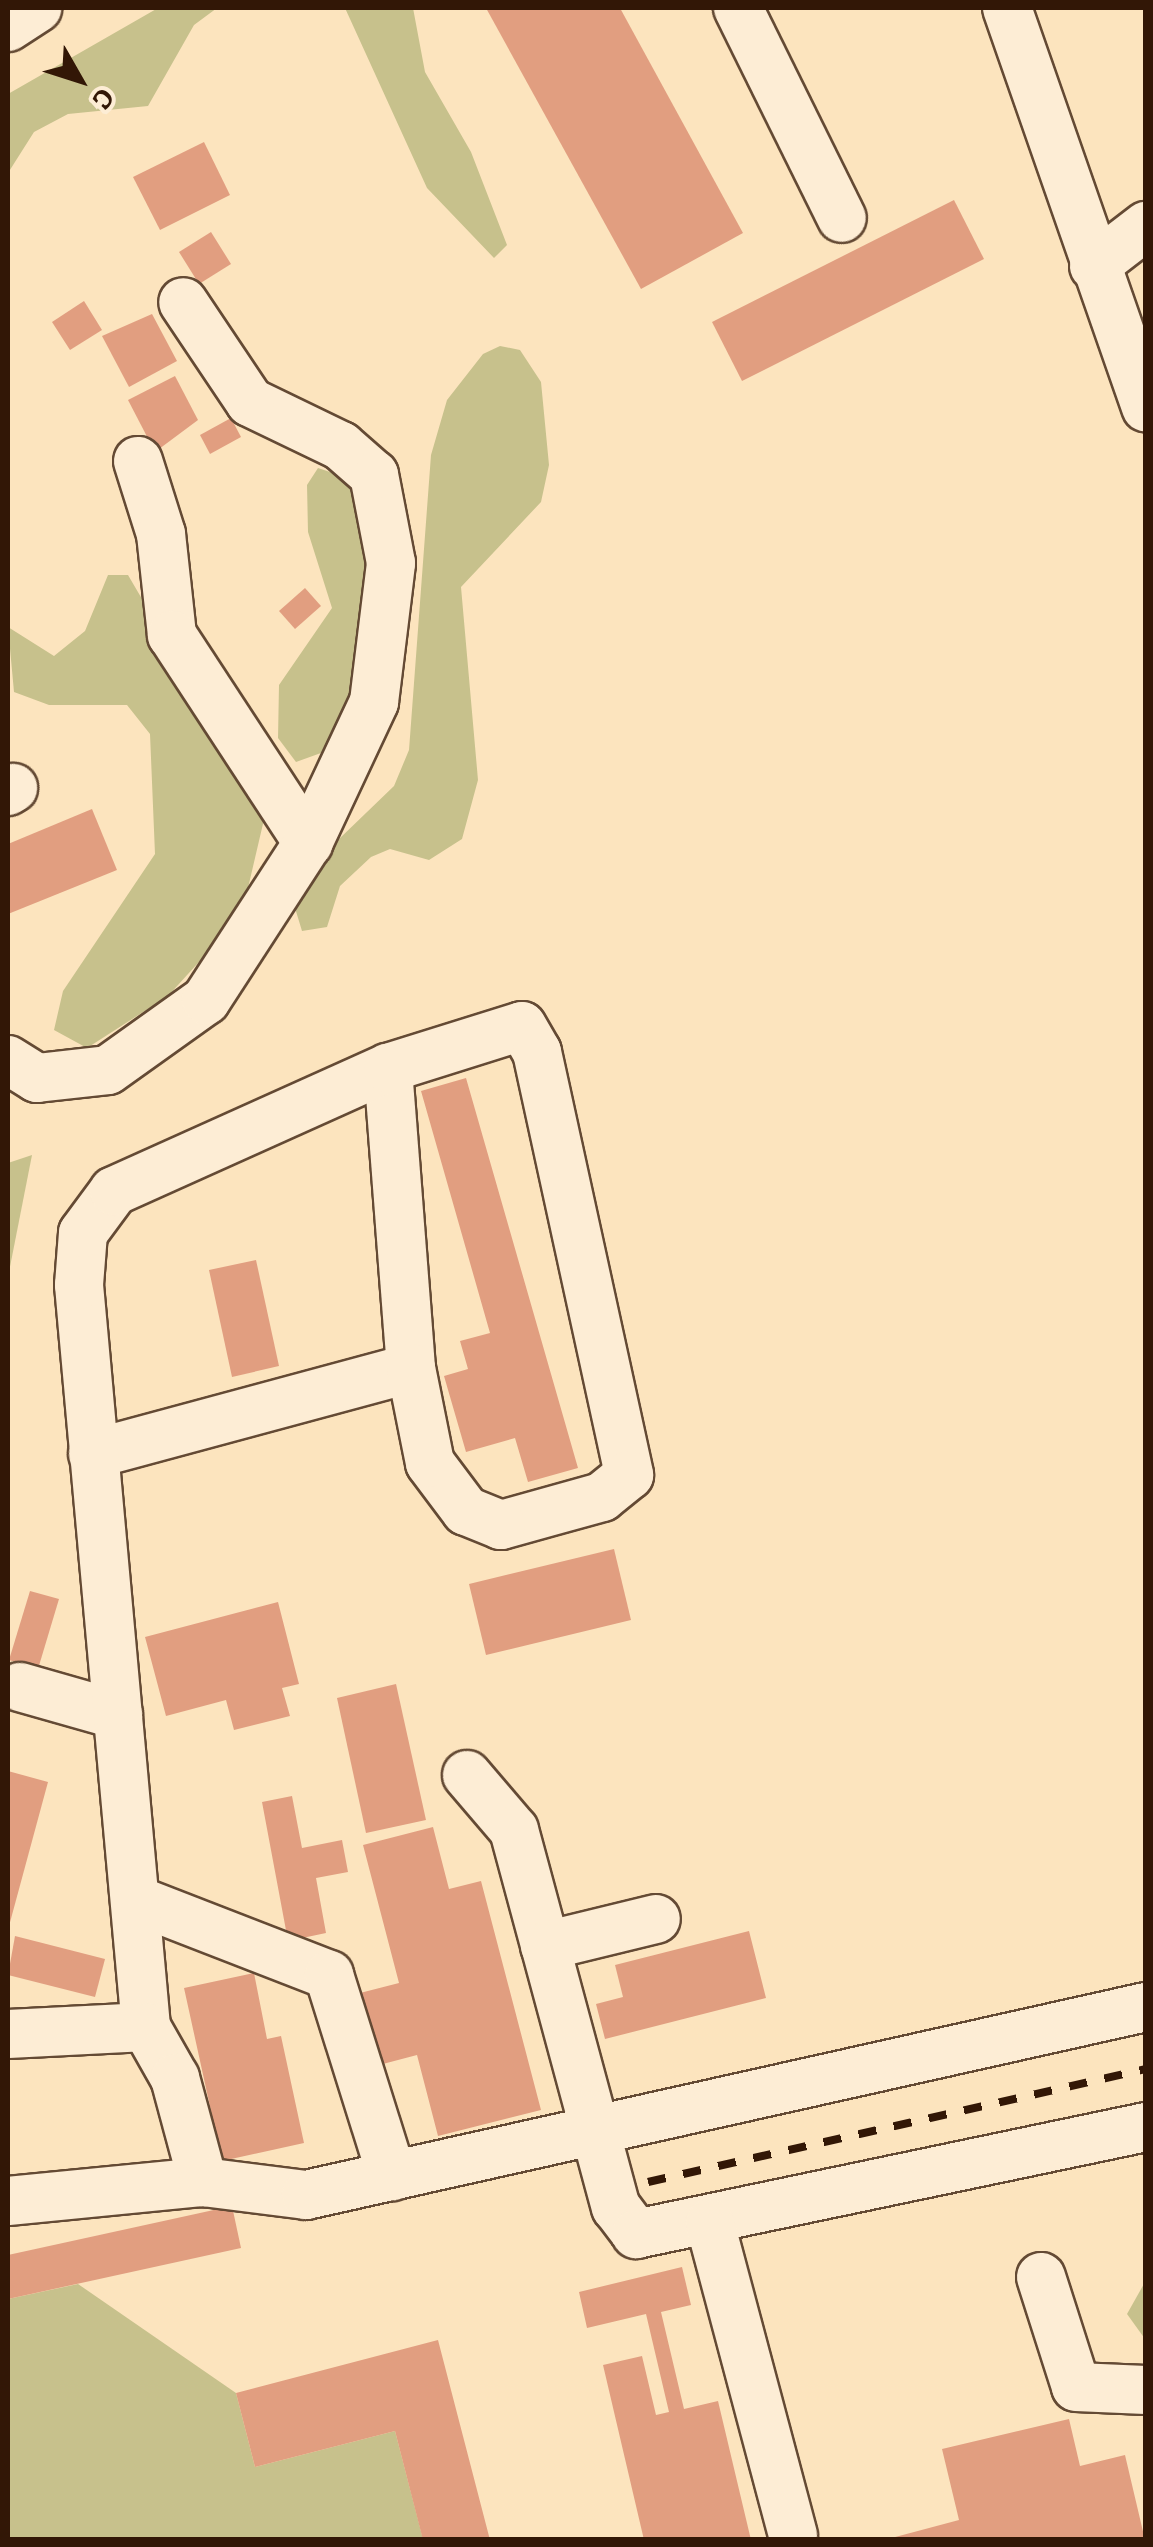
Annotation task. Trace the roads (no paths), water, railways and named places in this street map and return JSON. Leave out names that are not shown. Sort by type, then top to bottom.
[{"type":"street","points":[[8,27],[37,8]]},
{"type":"street","points":[[738,8],[842,218]]},
{"type":"street","points":[[1007,8],[1146,408]]},
{"type":"street","points":[[1094,266],[1146,226]]},
{"type":"street","points":[[8,1060],[37,1078],[70,1080],[152,1045],[206,1000],[308,844],[374,702],[390,521],[360,458],[250,402],[183,302]]},
{"type":"street","points":[[138,461],[161,534],[172,635],[308,844]]},
{"type":"street","points":[[203,2182],[180,2093],[146,2027],[92,1454],[78,1259],[96,1208],[114,1191],[388,1068],[509,1025],[534,1040],[629,1475],[602,1497],[502,1524],[466,1511],[430,1463],[411,1368],[388,1068]]},
{"type":"street","points":[[92,1454],[411,1368]]},
{"type":"street","points":[[20,1688],[118,1715]]},
{"type":"street","points":[[467,1775],[514,1830],[628,2228],[648,2236],[1146,2128]]},
{"type":"street","points":[[136,1900],[329,1975],[392,2176]]},
{"type":"street","points":[[545,1946],[656,1918]]},
{"type":"street","points":[[8,2200],[203,2182],[306,2194],[599,2132],[1146,2007]]},
{"type":"street","points":[[8,2034],[146,2027]]},
{"type":"street","points":[[710,2223],[792,2535]]},
{"type":"street","points":[[1041,2277],[1076,2387],[1146,2390]]},
{"type":"railway","points":[[648,2182],[1146,2069]]}]
